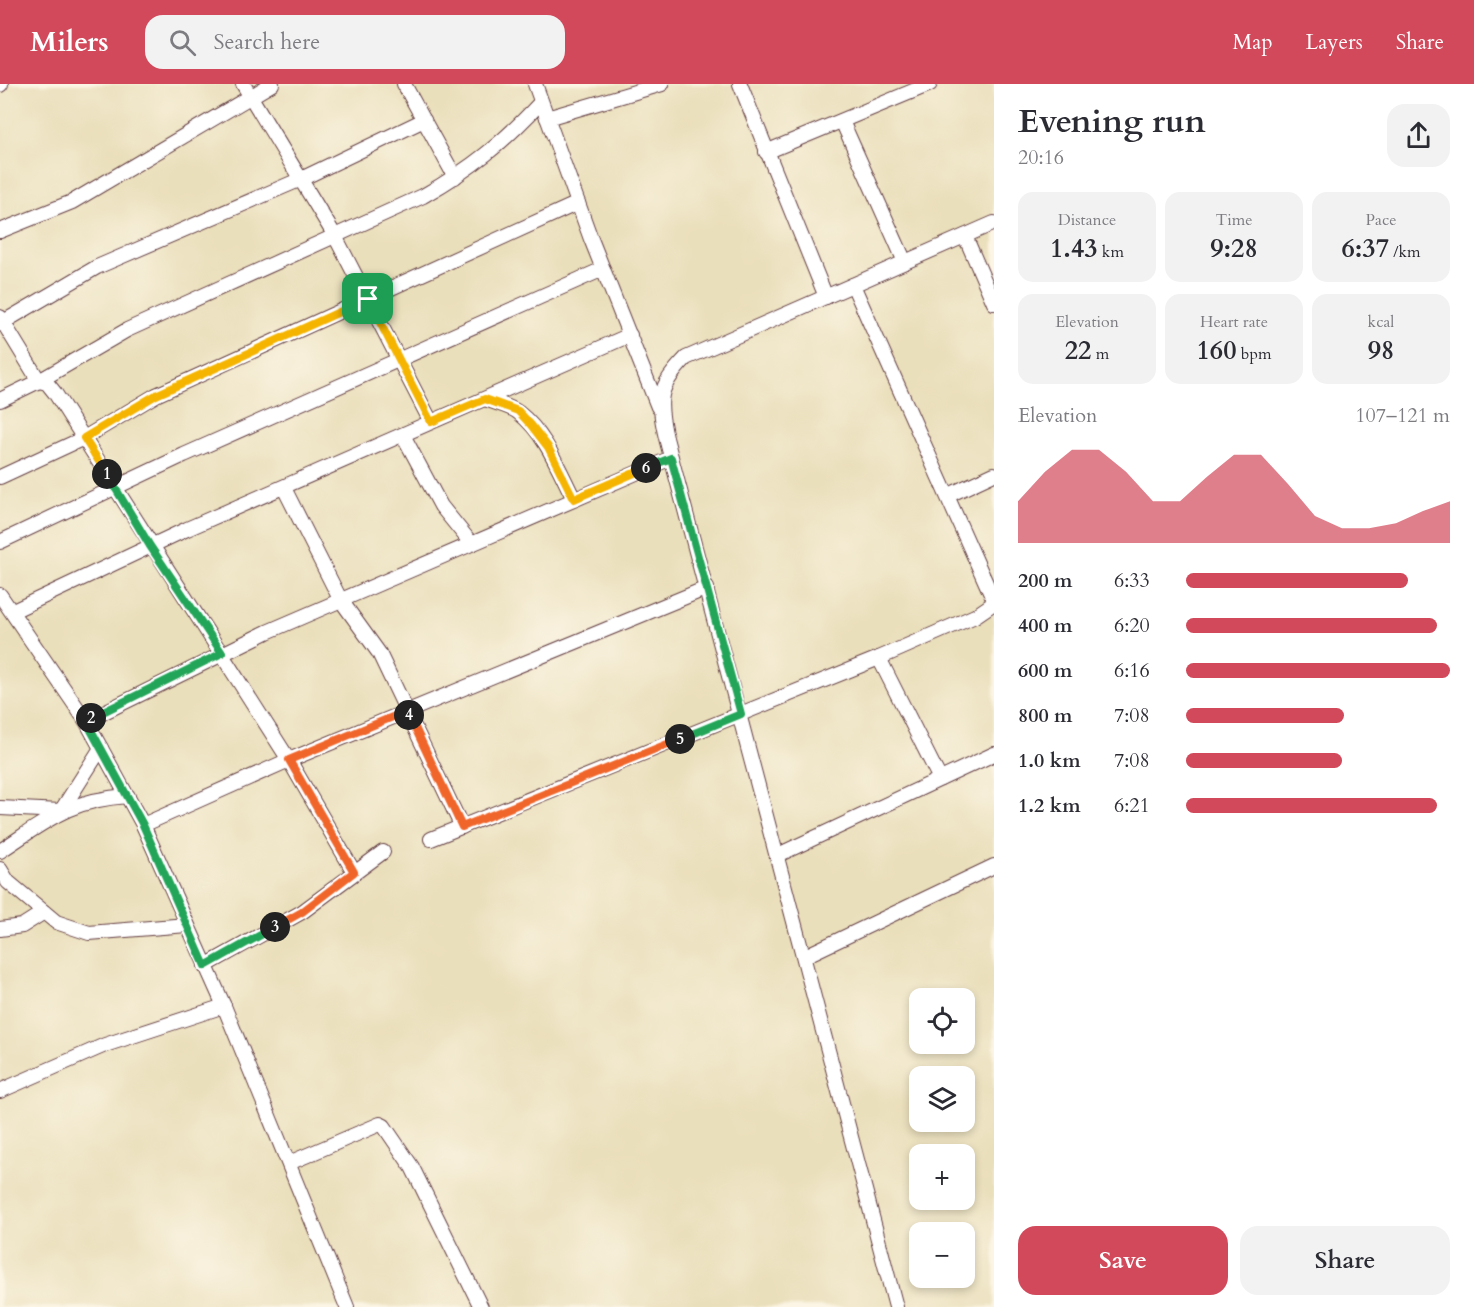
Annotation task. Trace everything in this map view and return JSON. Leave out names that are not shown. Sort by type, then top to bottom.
[{"type":"street","points":[[243,84],[299,180],[335,236],[431,422]]},
{"type":"street","points":[[0,231],[72,202],[272,84]]},
{"type":"street","points":[[404,84],[455,177]]},
{"type":"street","points":[[535,84],[603,269],[660,414],[896,1307]]},
{"type":"street","points":[[547,118],[662,84]]},
{"type":"street","points":[[741,84],[766,152],[826,297]]},
{"type":"street","points":[[766,152],[930,84]]},
{"type":"street","points":[[0,400],[39,381],[127,330],[423,196],[455,177],[506,139],[541,102]]},
{"type":"street","points":[[354,872],[289,760],[222,653],[150,546],[116,487],[55,393],[47,383],[39,381],[1,321],[97,267],[299,180],[424,120]]},
{"type":"street","points":[[842,120],[905,262]]},
{"type":"street","points":[[0,477],[84,438],[156,395],[578,202]]},
{"type":"street","points":[[660,414],[661,390],[668,376],[686,358],[994,223]]},
{"type":"street","points":[[965,236],[994,303]]},
{"type":"street","points":[[0,542],[116,487],[603,269]]},
{"type":"street","points":[[431,839],[879,658],[975,616],[994,602],[949,495],[854,285]]},
{"type":"street","points":[[13,611],[150,546],[630,335]]},
{"type":"street","points":[[516,386],[518,411]]},
{"type":"street","points":[[485,399],[518,411],[548,447],[574,499]]},
{"type":"street","points":[[403,435],[441,506],[471,543]]},
{"type":"street","points":[[86,721],[222,653],[340,599],[671,458]]},
{"type":"street","points":[[949,495],[994,474]]},
{"type":"street","points":[[284,488],[340,599],[379,653],[462,827]]},
{"type":"street","points":[[143,825],[289,760],[707,588]]},
{"type":"street","points":[[1,598],[13,611],[86,721],[143,825],[224,1006],[346,1307]]},
{"type":"street","points":[[879,658],[940,778]]},
{"type":"street","points":[[61,811],[101,748]]},
{"type":"street","points":[[778,855],[994,754]]},
{"type":"street","points":[[0,851],[61,811],[86,801],[128,796]]},
{"type":"street","points":[[0,808],[61,811]]},
{"type":"street","points":[[205,966],[302,912],[383,852]]},
{"type":"street","points":[[805,956],[994,866]]},
{"type":"street","points":[[0,869],[8,882],[56,922],[89,933],[187,925]]},
{"type":"street","points":[[0,929],[22,926],[44,912]]},
{"type":"street","points":[[0,1091],[105,1045],[224,1006]]},
{"type":"street","points":[[289,1163],[380,1124],[384,1126],[412,1167],[481,1307]]},
{"type":"route","points":[[368,299],[431,422],[485,399],[518,411],[548,447],[574,499],[671,458],[741,714],[462,827],[407,711],[289,760],[354,872],[302,912],[205,966],[143,825],[86,721],[222,653],[150,546],[84,438],[156,395],[368,299]]}]
